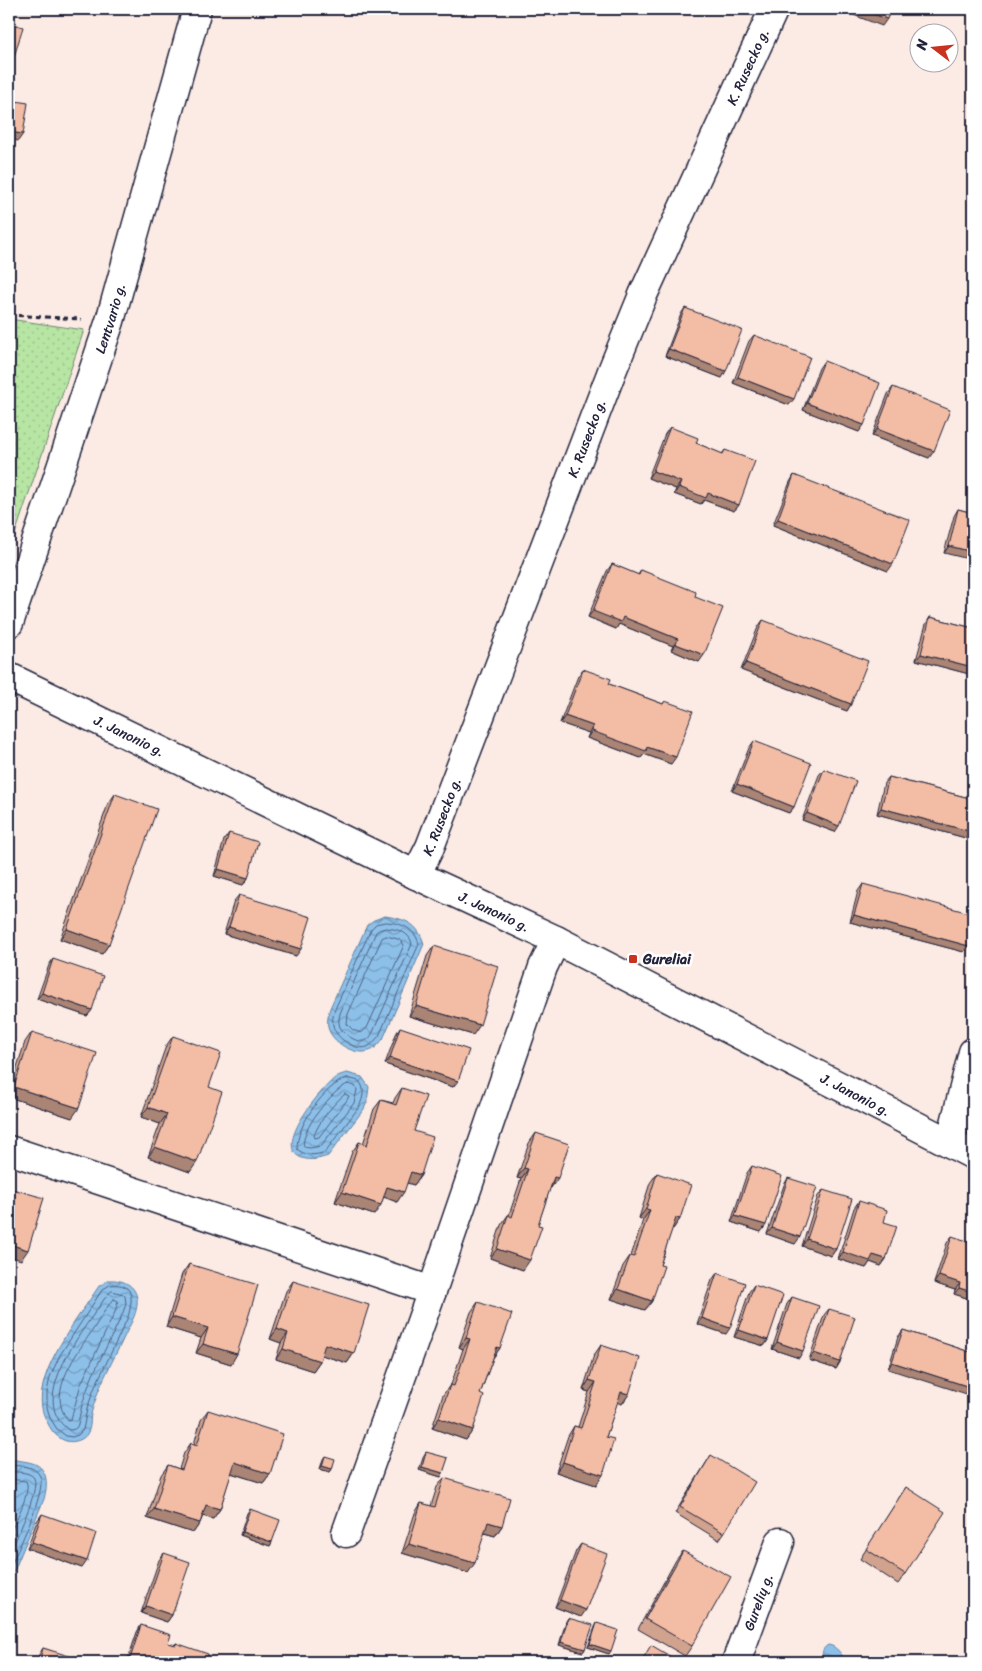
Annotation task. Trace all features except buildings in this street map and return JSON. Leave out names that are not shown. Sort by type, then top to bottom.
[{"type":"street","name":"Lentvario g.","points":[[9,623],[110,321],[197,9]]},
{"type":"street","name":"K. Rusecko g.","points":[[416,875],[430,847],[517,616],[643,295],[774,9]]},
{"type":"street","name":"J. Janonio g.","points":[[9,677],[416,875],[556,940],[961,1149]]},
{"type":"street","points":[[346,1532],[432,1291],[543,967],[556,940]]},
{"type":"street","points":[[961,1149],[973,1052]]},
{"type":"street","points":[[9,1150],[432,1291]]},
{"type":"street","name":"Gurelių g.","points":[[736,1662],[780,1542]]},
{"type":"path","points":[[9,314],[110,321]]},
{"type":"green space","points":[[9,319],[84,330],[9,552]]},
{"type":"water","points":[[385,916],[410,923],[418,931],[424,944],[383,1039],[371,1050],[363,1052],[350,1050],[338,1043],[330,1033],[328,1020],[330,1008],[367,925]]},
{"type":"water","points":[[347,1073],[362,1077],[369,1087],[364,1109],[328,1156],[315,1159],[302,1158],[294,1152],[292,1142],[295,1130],[311,1105],[329,1083],[337,1076]]},
{"type":"water","points":[[109,1280],[120,1281],[130,1285],[136,1293],[137,1305],[131,1323],[98,1392],[87,1434],[78,1441],[65,1441],[53,1432],[43,1413],[42,1393],[45,1377],[60,1344],[70,1328],[99,1286]]},
{"type":"water","points":[[16,1460],[32,1463],[41,1468],[44,1472],[46,1485],[44,1499],[9,1583],[9,1461]]},
{"type":"water","points":[[828,1645],[837,1649],[846,1662],[823,1662],[823,1650]]},
{"type":"place","name":"Gureliai","points":[[633,959]]}]
